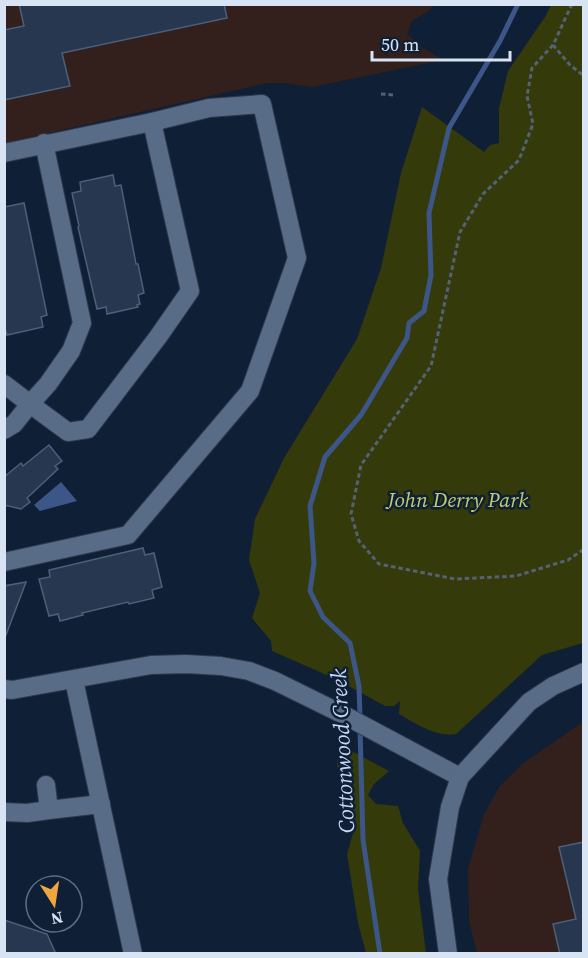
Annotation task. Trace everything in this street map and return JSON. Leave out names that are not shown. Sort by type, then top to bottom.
[{"type":"street","points":[[4,153],[208,108],[262,104],[297,258],[250,391],[128,535],[4,562]]},
{"type":"street","points":[[4,384],[68,432],[88,429],[190,291],[152,122]]},
{"type":"street","points":[[4,430],[14,424],[48,384],[71,351],[82,323],[44,143]]},
{"type":"street","points":[[4,689],[12,690],[74,680],[151,665],[221,666],[269,678],[460,777]]},
{"type":"street","points":[[448,954],[438,879],[450,807],[460,777],[529,702],[553,686],[584,672]]},
{"type":"street","points":[[74,680],[133,954]]},
{"type":"street","points":[[46,785],[49,810]]},
{"type":"street","points":[[4,812],[27,813],[101,804]]},
{"type":"path","points":[[572,4],[553,45],[532,68],[527,96],[533,124],[519,160],[483,194],[460,232],[431,366],[361,465],[351,514],[359,541],[379,564],[454,579],[516,576],[568,560],[584,549]]},
{"type":"path","points":[[553,45],[570,65],[584,76]]},
{"type":"path","points":[[381,93],[394,95]]},
{"type":"shaded area","points":[[4,5],[435,5],[412,21],[407,34],[423,48],[443,60],[312,87],[267,83],[5,143]]},
{"type":"shaded area","points":[[583,722],[583,953],[477,953],[469,921],[468,869],[484,814],[500,786],[522,764]]},
{"type":"green space","name":"John Derry Park","points":[[551,5],[583,5],[583,643],[542,655],[456,734],[440,734],[399,714],[400,701],[394,706],[385,706],[336,679],[272,651],[271,641],[252,618],[260,593],[249,560],[255,519],[284,458],[357,339],[381,268],[401,173],[422,107],[484,152],[490,145],[499,143],[499,108],[508,71]]},
{"type":"green space","points":[[340,745],[389,771],[374,784],[368,795],[376,804],[398,806],[403,823],[420,851],[418,889],[426,953],[366,953],[358,923],[347,854],[354,830],[349,805],[339,778],[337,763]]},
{"type":"water","points":[[61,482],[77,501],[40,511],[34,505]]},
{"type":"building","points":[[19,4],[224,4],[227,18],[62,53],[70,86],[4,100],[4,30],[24,26]]},
{"type":"building","points":[[113,175],[115,186],[121,185],[144,293],[138,295],[140,304],[137,305],[138,307],[107,314],[106,307],[97,309],[72,193],[81,191],[80,182]]},
{"type":"building","points":[[24,203],[47,315],[41,317],[43,327],[7,335],[4,325],[4,207]]},
{"type":"building","points":[[49,445],[62,461],[55,466],[58,469],[27,498],[30,502],[21,509],[4,505],[4,477],[21,463],[23,466]]},
{"type":"building","points":[[143,548],[145,555],[154,553],[162,587],[152,590],[154,598],[82,613],[83,615],[60,621],[58,614],[49,616],[39,579],[50,577],[49,570]]},
{"type":"building","points":[[26,582],[6,635],[4,634],[4,586]]},
{"type":"building","points":[[584,842],[584,954],[560,954],[553,924],[576,919],[559,847]]},
{"type":"building","points":[[4,920],[24,927],[24,934],[47,934],[56,954],[4,954]]},
{"type":"waterway","name":"Cottonwood Creek","points":[[360,719],[359,686],[350,643],[323,617],[310,591],[314,563],[310,506],[325,457],[361,415],[407,338],[409,323],[424,311],[431,275],[429,213],[449,128],[500,41],[518,4]]},
{"type":"waterway","name":"Cottonwood Creek","points":[[360,728],[363,840],[380,954]]}]
